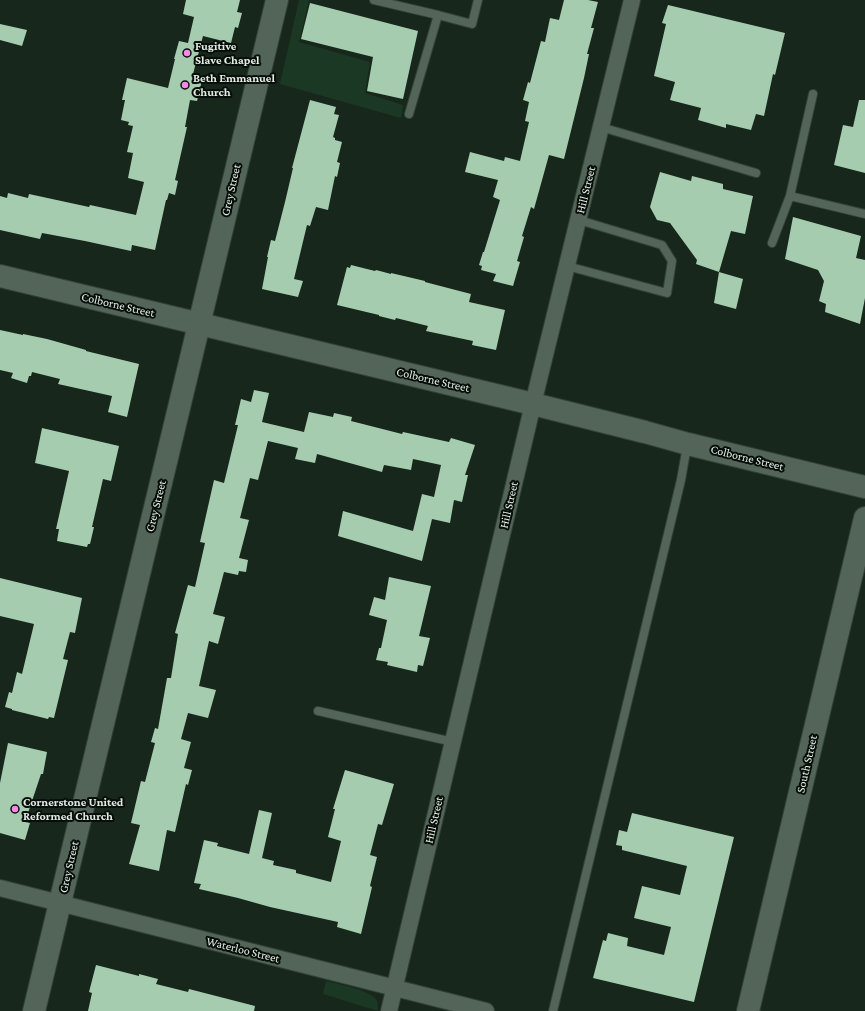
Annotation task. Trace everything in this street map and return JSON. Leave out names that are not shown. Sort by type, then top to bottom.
[{"type":"street","name":"Grey Street","points":[[34,1011],[277,0]]},
{"type":"street","name":"Hill Street","points":[[389,1011],[632,0]]},
{"type":"street","name":"Colborne Street","points":[[0,276],[534,404],[688,444],[865,487]]},
{"type":"street","name":"South Street","points":[[748,1011],[865,518]]},
{"type":"street","name":"Waterloo Street","points":[[0,888],[486,1011]]},
{"type":"lane","points":[[374,0],[472,24],[478,0]]},
{"type":"lane","points":[[409,114],[438,15]]},
{"type":"lane","points":[[772,243],[790,196],[813,94]]},
{"type":"lane","points":[[601,127],[756,173]]},
{"type":"lane","points":[[790,196],[865,214]]},
{"type":"lane","points":[[567,266],[667,293],[672,261],[662,245],[579,220]]},
{"type":"lane","points":[[553,1011],[679,487],[688,444]]},
{"type":"lane","points":[[318,711],[453,742]]},
{"type":"green space","points":[[299,0],[309,0],[299,42],[370,62],[365,93],[403,105],[401,118],[280,84]]},
{"type":"green space","points":[[326,981],[354,988],[374,997],[377,1001],[378,1011],[323,994]]},
{"type":"building","points":[[186,0],[240,0],[237,12],[242,13],[238,28],[235,27],[231,43],[203,36],[193,74],[203,76],[197,101],[190,100],[185,127],[187,127],[175,180],[178,181],[175,195],[169,193],[166,200],[155,250],[132,245],[131,251],[42,233],[40,239],[0,230],[0,196],[7,198],[8,193],[28,198],[29,194],[89,207],[90,205],[136,215],[144,182],[128,178],[133,153],[127,152],[133,126],[128,125],[129,122],[121,120],[125,100],[122,100],[127,78],[168,88],[179,41],[188,43],[194,17],[183,14]]},
{"type":"building","points":[[564,0],[588,0],[598,2],[591,28],[594,28],[587,54],[589,54],[584,78],[564,159],[549,155],[534,209],[531,207],[522,236],[524,237],[517,261],[520,262],[513,286],[493,281],[496,274],[481,270],[482,266],[479,265],[500,200],[493,197],[498,180],[465,172],[470,152],[504,161],[505,157],[520,161],[529,122],[525,121],[529,102],[523,100],[528,82],[530,83],[541,41],[545,42],[550,18],[559,20]]},
{"type":"building","points":[[310,3],[418,31],[403,99],[367,91],[373,57],[301,39]]},
{"type":"building","points":[[668,5],[785,33],[775,75],[773,74],[764,116],[756,114],[751,130],[726,124],[726,128],[698,120],[701,108],[670,100],[675,82],[654,76],[666,24],[662,23]]},
{"type":"building","points":[[0,24],[27,30],[22,46],[0,40]]},
{"type":"building","points":[[310,100],[336,107],[334,114],[339,115],[333,137],[335,140],[342,142],[337,162],[340,163],[337,177],[335,176],[328,210],[316,207],[310,226],[307,225],[294,279],[303,281],[298,297],[262,289],[271,240],[275,241]]},
{"type":"building","points":[[859,100],[865,100],[865,173],[834,165],[843,125],[853,127]]},
{"type":"building","points":[[660,172],[691,181],[692,176],[723,184],[723,189],[753,196],[745,234],[731,231],[719,272],[696,264],[697,260],[670,223],[657,220],[650,207]]},
{"type":"building","points":[[793,217],[861,236],[856,258],[865,260],[865,298],[860,324],[825,312],[826,304],[819,301],[824,281],[818,270],[785,259]]},
{"type":"building","points":[[351,265],[425,281],[471,294],[469,302],[505,310],[496,350],[472,345],[473,341],[426,331],[428,326],[396,318],[395,320],[337,305],[347,267],[350,268]]},
{"type":"building","points":[[719,272],[743,279],[736,309],[714,303]]},
{"type":"building","points":[[0,330],[47,339],[86,351],[139,364],[127,417],[108,412],[112,396],[58,384],[60,379],[32,372],[27,383],[11,378],[13,373],[0,370]]},
{"type":"building","points":[[254,390],[269,393],[262,422],[304,432],[309,412],[333,417],[334,413],[352,417],[351,421],[402,434],[403,432],[449,442],[451,438],[475,445],[465,475],[468,475],[462,502],[454,500],[450,523],[432,519],[422,561],[338,536],[343,511],[413,531],[422,494],[434,497],[441,465],[413,459],[411,470],[384,465],[382,472],[317,454],[315,463],[295,459],[298,448],[268,441],[258,480],[250,478],[240,518],[249,520],[239,558],[248,560],[246,572],[239,571],[238,575],[224,572],[213,614],[225,617],[218,644],[209,641],[199,686],[216,690],[208,718],[188,713],[181,739],[191,742],[184,768],[192,770],[188,785],[186,784],[175,832],[167,830],[159,871],[129,864],[140,825],[131,823],[141,781],[145,782],[155,743],[151,742],[155,728],[158,729],[167,678],[171,678],[178,634],[175,633],[182,607],[188,585],[195,587],[205,543],[200,542],[214,480],[224,483],[238,425],[235,425],[241,399],[251,402]]},
{"type":"building","points":[[42,428],[119,446],[111,481],[103,479],[92,527],[94,527],[90,544],[88,544],[87,547],[57,541],[59,529],[56,529],[69,471],[35,463]]},
{"type":"building","points":[[389,577],[431,586],[419,636],[430,638],[423,666],[418,665],[417,672],[387,665],[388,662],[376,660],[379,648],[381,648],[387,620],[369,615],[374,597],[385,600]]},
{"type":"building","points":[[0,578],[82,598],[75,633],[70,632],[63,659],[68,660],[54,718],[49,717],[48,719],[5,707],[9,692],[12,693],[17,672],[22,674],[34,624],[0,616]]},
{"type":"building","points":[[8,743],[47,752],[43,774],[41,774],[25,822],[30,823],[25,840],[0,833],[0,783]]},
{"type":"building","points":[[345,770],[394,784],[382,825],[378,824],[370,855],[377,857],[370,886],[372,887],[361,934],[337,927],[338,922],[199,889],[201,884],[194,883],[204,840],[218,843],[217,846],[249,854],[259,810],[272,813],[262,858],[274,861],[273,865],[296,870],[296,873],[331,882],[341,841],[328,837],[335,809],[333,809]]},
{"type":"building","points":[[632,813],[734,837],[694,1002],[593,978],[603,940],[606,941],[608,933],[628,938],[627,946],[664,955],[671,927],[634,918],[642,886],[680,895],[687,866],[622,850],[622,846],[616,845],[619,830],[627,832]]},
{"type":"building","points":[[96,965],[139,976],[139,974],[158,979],[156,984],[188,992],[189,989],[255,1006],[254,1011],[88,1011],[92,993],[89,992]]},
{"type":"place","name":"Fugitive Slave Chapel","points":[[187,53]]},
{"type":"place","name":"Beth Emmanuel Church","points":[[185,85]]},
{"type":"place","name":"Cornerstone United Reformed Church","points":[[15,809]]}]
